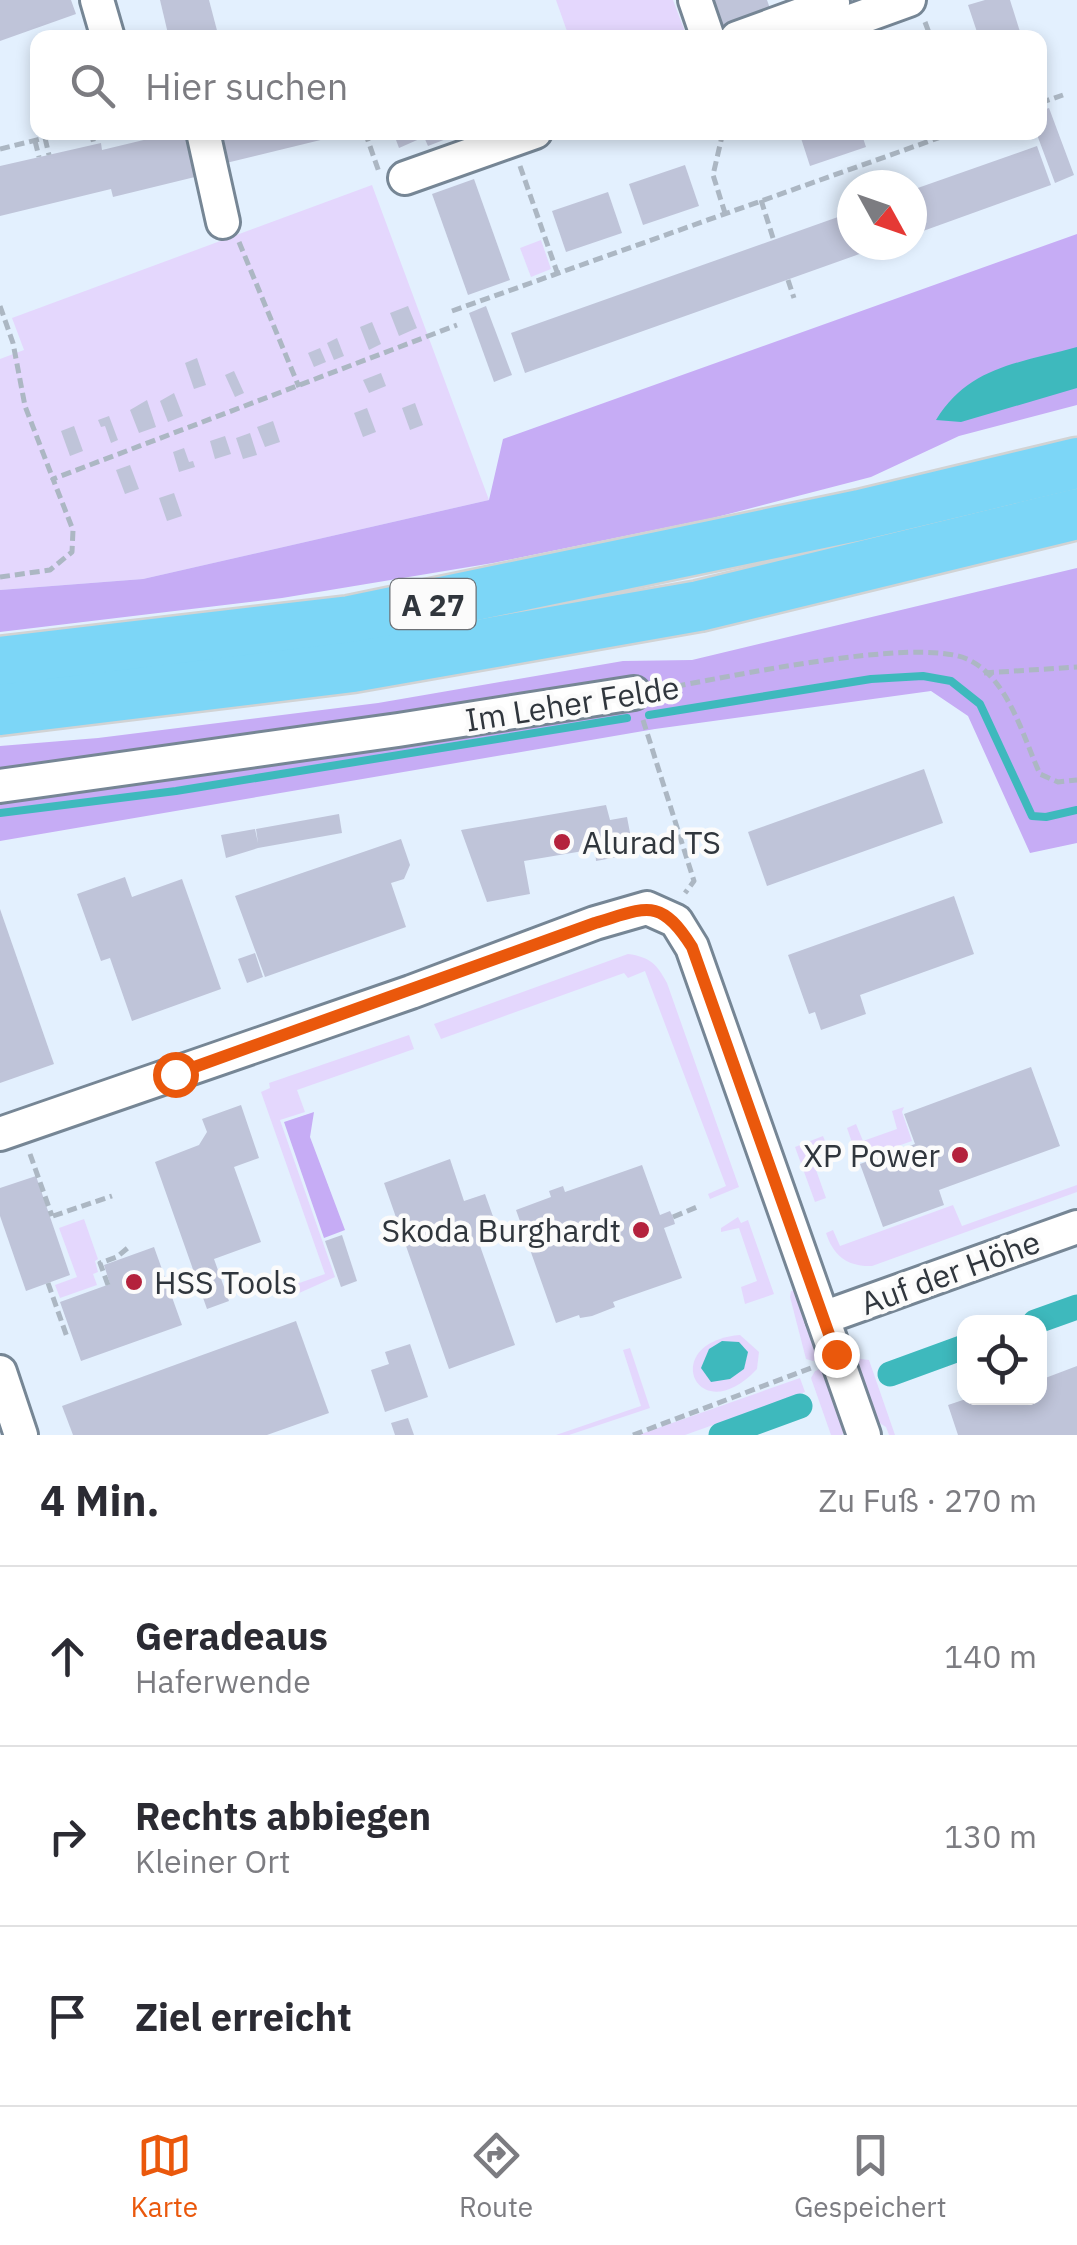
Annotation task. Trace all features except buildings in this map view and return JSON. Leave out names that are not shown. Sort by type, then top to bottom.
[{"type":"highway","name":"A 27","points":[[0,662],[350,621],[860,515],[1077,463]]},
{"type":"highway","name":"A 27","points":[[0,710],[353,667],[700,606],[1077,514]]},
{"type":"street","points":[[97,0],[106,30]]},
{"type":"street","points":[[695,0],[705,30]]},
{"type":"street","points":[[760,30],[842,0]]},
{"type":"street","points":[[826,30],[908,0]]},
{"type":"street","points":[[205,140],[223,222]]},
{"type":"street","points":[[406,178],[513,140]]},
{"type":"street","name":"Im Leher Felde","points":[[0,786],[634,693]]},
{"type":"street","points":[[0,1134],[411,992],[595,923],[657,912],[676,922],[692,947],[864,1435]]},
{"type":"street","name":"Auf der Höhe","points":[[823,1318],[1077,1227]]},
{"type":"street","points":[[0,1372],[21,1435]]},
{"type":"path","points":[[1047,100],[1063,94]]},
{"type":"path","points":[[0,149],[35,140],[39,158]]},
{"type":"path","points":[[45,140],[49,155]]},
{"type":"path","points":[[93,140],[94,144]]},
{"type":"path","points":[[525,140],[557,272]]},
{"type":"path","points":[[721,140],[713,175],[725,213]]},
{"type":"path","points":[[452,311],[932,140]]},
{"type":"path","points":[[761,200],[774,238]]},
{"type":"path","points":[[223,222],[235,230],[298,387]]},
{"type":"path","points":[[788,280],[794,298]]},
{"type":"path","points":[[0,306],[13,343],[26,406],[72,530],[72,552],[50,570],[0,577]]},
{"type":"path","points":[[53,479],[457,325]]},
{"type":"path","name":"Im Leher Felde","points":[[634,693],[868,656],[937,652],[968,660],[984,672]]},
{"type":"path","points":[[984,672],[1077,667]]},
{"type":"path","points":[[984,672],[1002,690],[1040,774],[1058,782],[1077,780]]},
{"type":"path","points":[[634,693],[694,881],[657,912]]},
{"type":"path","points":[[30,1154],[51,1217],[112,1196]]},
{"type":"path","points":[[673,1217],[697,1208]]},
{"type":"path","points":[[108,1285],[100,1263],[117,1257],[130,1246]]},
{"type":"path","points":[[48,1283],[68,1338]]},
{"type":"path","points":[[633,1435],[838,1358]]},
{"type":"shaded area","points":[[556,0],[673,0],[684,30],[567,30]]},
{"type":"shaded area","points":[[372,185],[489,500],[143,579],[0,590],[0,359],[24,350],[12,318]]},
{"type":"shaded area","points":[[1077,234],[1077,405],[959,436],[871,477],[713,518],[493,563],[282,598],[0,632],[0,590],[143,579],[489,500],[503,439]]},
{"type":"shaded area","points":[[541,240],[551,269],[531,277],[520,248]]},
{"type":"shaded area","points":[[1077,568],[1077,843],[1030,853],[968,716],[931,691],[655,729],[0,841],[0,746],[98,738],[378,703],[623,661],[692,660]]},
{"type":"shaded area","points":[[628,954],[652,962],[667,983],[739,1187],[710,1199],[708,1194],[726,1186],[645,971],[628,978],[624,973],[441,1039],[434,1024]]},
{"type":"shaded area","points":[[409,1035],[414,1049],[297,1090],[305,1112],[280,1120],[335,1277],[288,1298],[285,1288],[325,1274],[261,1092],[270,1088],[269,1083]]},
{"type":"shaded area","points":[[904,1107],[902,1112],[912,1141],[858,1160],[847,1128],[856,1124],[863,1141],[897,1129],[892,1111]]},
{"type":"shaded area","points":[[314,1112],[310,1137],[345,1230],[324,1238],[284,1122]]},
{"type":"shaded area","points":[[823,1136],[827,1146],[810,1153],[826,1198],[815,1202],[795,1147]]},
{"type":"shaded area","points":[[1077,1185],[1077,1192],[872,1266],[842,1258],[826,1233],[833,1230],[840,1246],[953,1205],[962,1226]]},
{"type":"shaded area","points":[[738,1217],[741,1223],[748,1220],[774,1294],[745,1304],[741,1287],[757,1281],[739,1228],[721,1232]]},
{"type":"shaded area","points":[[84,1219],[98,1259],[98,1272],[93,1274],[97,1285],[60,1298],[55,1285],[77,1277],[59,1228]]},
{"type":"shaded area","points":[[799,1289],[822,1357],[813,1361],[806,1359],[790,1297],[791,1291]]},
{"type":"shaded area","points":[[740,1335],[759,1352],[757,1369],[736,1386],[717,1392],[703,1388],[695,1379],[693,1366],[699,1352],[714,1341]]},
{"type":"shaded area","points":[[630,1348],[650,1408],[569,1435],[556,1435],[641,1406],[623,1350]]},
{"type":"shaded area","points":[[853,1358],[869,1360],[895,1435],[889,1435],[886,1427],[872,1418]]},
{"type":"shaded area","points":[[825,1367],[846,1428],[842,1435],[831,1435],[811,1378],[815,1371]]},
{"type":"shaded area","points":[[800,1378],[805,1392],[685,1435],[638,1435]]},
{"type":"water","points":[[1077,347],[1077,388],[961,422],[936,420],[949,402],[980,377]]},
{"type":"water","points":[[722,1341],[739,1342],[748,1352],[744,1369],[730,1379],[711,1382],[701,1368],[709,1349]]},
{"type":"waterway","points":[[649,715],[871,679],[923,676],[951,681],[980,704],[1032,816],[1077,810]]},
{"type":"waterway","points":[[0,813],[176,791],[627,718]]},
{"type":"waterway","points":[[1047,1318],[1077,1307]]},
{"type":"waterway","points":[[890,1374],[957,1350]]},
{"type":"waterway","points":[[721,1435],[800,1406]]},
{"type":"place","name":"Alurad TS","points":[[562,842]]},
{"type":"place","name":"XP Power","points":[[960,1155]]},
{"type":"place","name":"Skoda Burghardt","points":[[641,1230]]},
{"type":"place","name":"HSS Tools","points":[[134,1282]]},
{"type":"route","points":[[175,1074],[595,923],[646,908],[662,914],[676,922],[692,947],[836,1354]]}]
